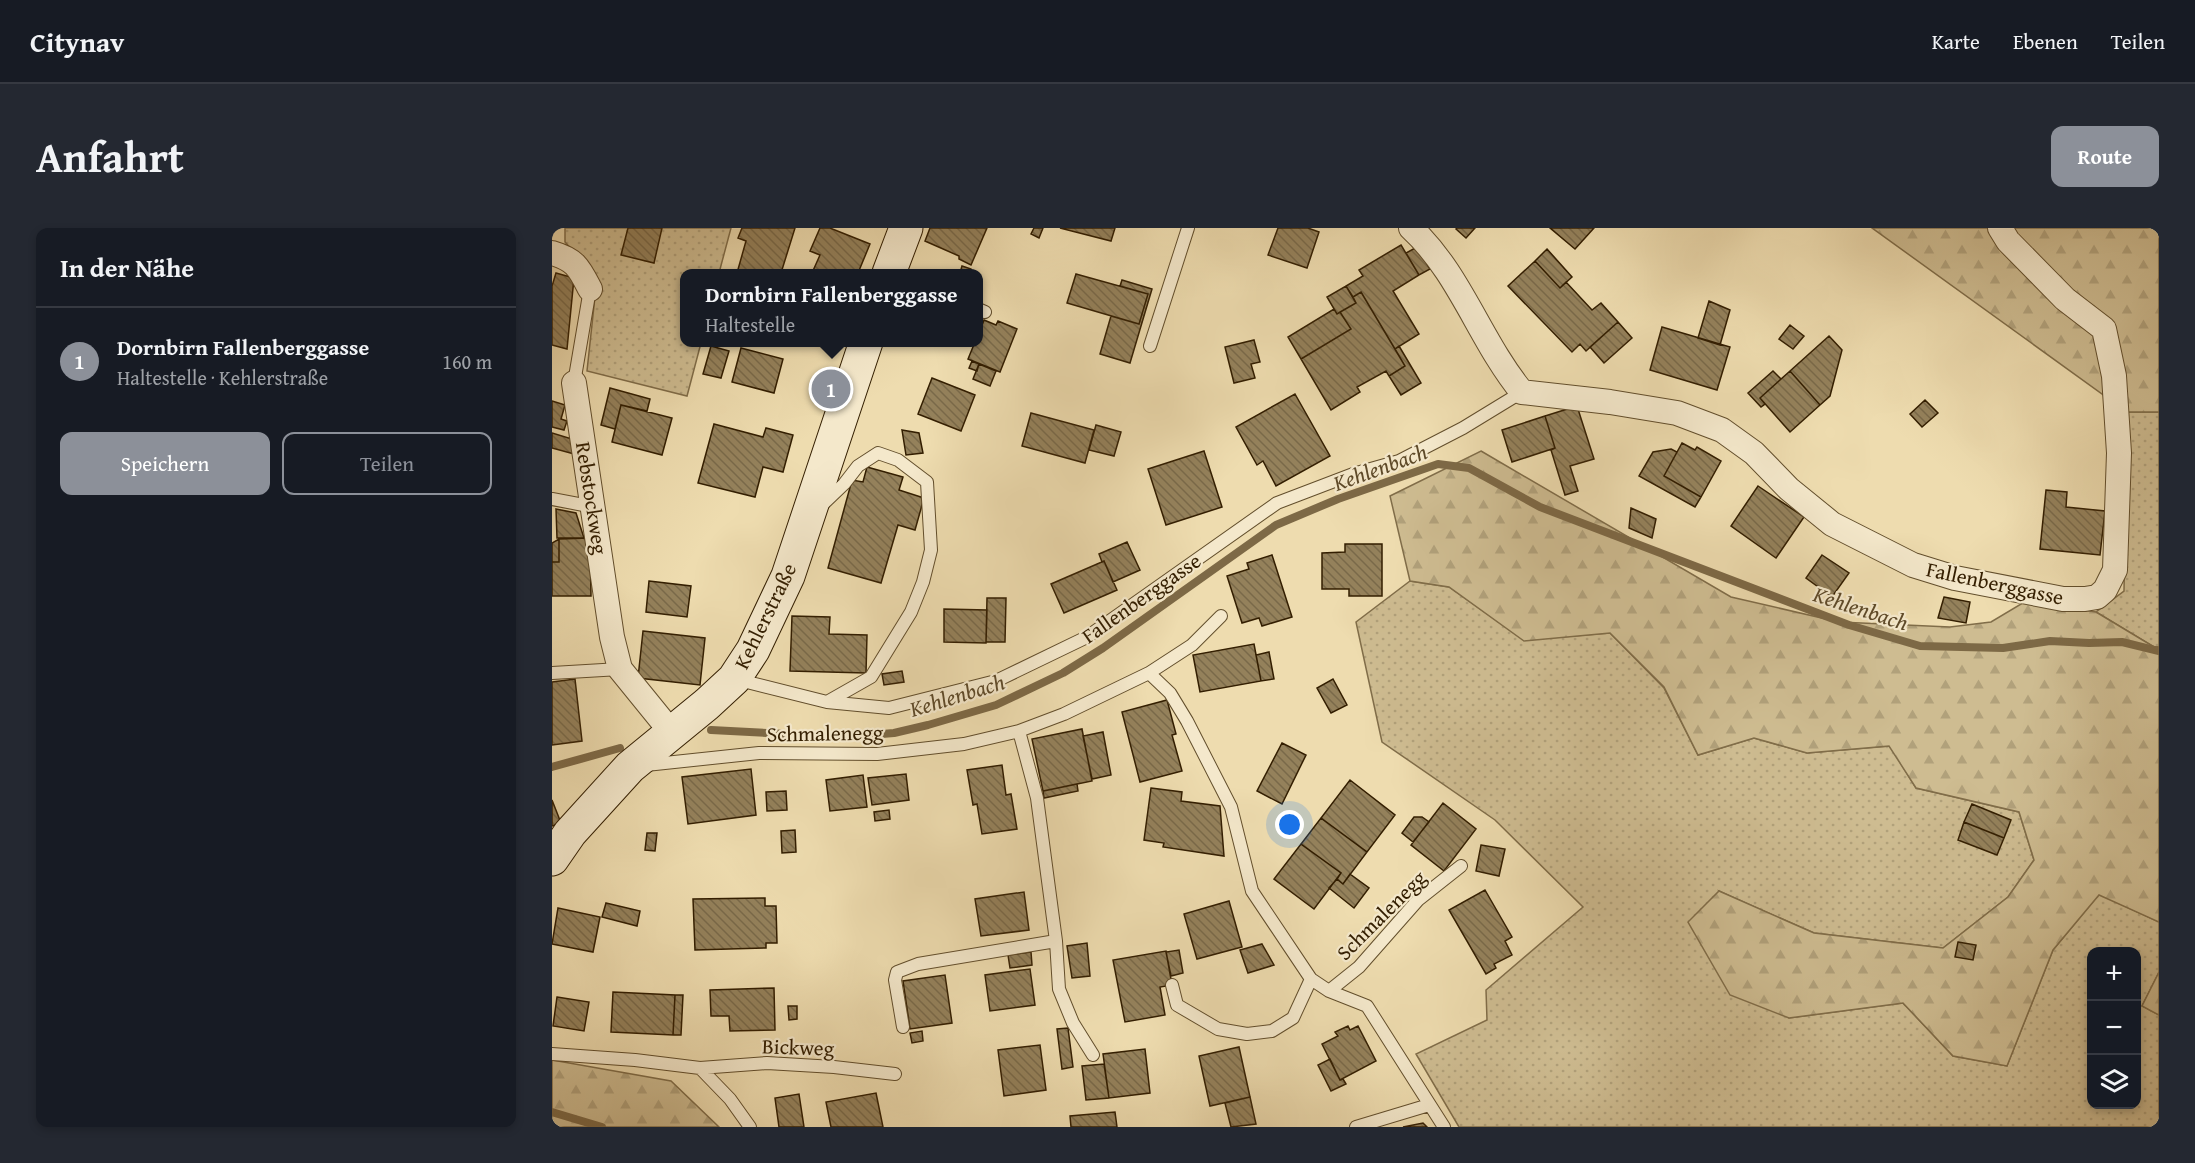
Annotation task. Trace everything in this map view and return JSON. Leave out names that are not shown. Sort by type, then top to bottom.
[{"type":"street","points":[[891,269],[906,228]]},
{"type":"street","points":[[1411,228],[1428,244],[1452,279],[1505,370],[1522,392]]},
{"type":"street","name":"Fallenberggasse","points":[[1522,392],[1610,402],[1677,413],[1722,430],[1754,453],[1789,489],[1832,524],[1913,565],[1955,578],[2063,599],[2097,597],[2105,590],[2115,570],[2119,453],[2114,376],[2104,329],[2065,299],[2008,241],[2000,228]]},
{"type":"street","name":"Rebstockweg","points":[[558,255],[578,264],[590,289]]},
{"type":"street","name":"Kehlerstraße","points":[[552,859],[570,833],[630,767],[734,679],[753,650],[783,586],[809,516],[864,347]]},
{"type":"street","name":"Rebstockweg","points":[[574,383],[612,637],[620,669],[672,733]]},
{"type":"lane","points":[[1150,346],[1188,228]]},
{"type":"lane","name":"Rebstockweg","points":[[574,383],[590,289]]},
{"type":"lane","name":"Fallenberggasse","points":[[734,679],[827,702],[889,708],[996,681],[1087,637],[1277,503],[1353,474],[1399,461],[1463,428],[1522,392]]},
{"type":"lane","points":[[809,516],[844,484],[858,466],[878,453],[898,460],[927,482],[931,550],[923,582],[911,612],[871,677],[827,702]]},
{"type":"lane","points":[[552,499],[594,507]]},
{"type":"lane","name":"Schmalenegg","points":[[630,767],[759,753],[877,754],[964,744],[1019,731],[1064,714],[1149,672],[1192,645],[1221,616]]},
{"type":"lane","points":[[552,673],[620,669]]},
{"type":"lane","points":[[1149,672],[1176,702],[1231,807],[1252,891],[1311,979],[1329,991],[1367,1006],[1444,1127]]},
{"type":"lane","points":[[1019,731],[1037,798],[1056,941],[1059,989],[1073,1023],[1094,1055]]},
{"type":"lane","name":"Schmalenegg","points":[[1329,991],[1359,967],[1418,900],[1461,866]]},
{"type":"lane","points":[[903,1027],[895,980],[897,972],[918,964],[1056,941]]},
{"type":"lane","points":[[1172,985],[1177,1005],[1218,1029],[1247,1034],[1272,1031],[1293,1018],[1311,979]]},
{"type":"lane","name":"Bickweg","points":[[552,1053],[700,1068],[767,1063],[895,1074]]},
{"type":"lane","points":[[700,1068],[730,1099],[750,1127]]},
{"type":"lane","points":[[1356,1127],[1429,1105]]},
{"type":"green space","points":[[565,228],[731,228],[720,269],[680,269],[680,347],[700,347],[687,396],[587,371],[597,278],[565,242]]},
{"type":"green space","points":[[1872,228],[2159,228],[2159,412],[2127,412]]},
{"type":"green space","points":[[2127,412],[2159,412],[2159,647],[2154,647],[2096,612],[2124,591]]},
{"type":"green space","points":[[1481,451],[1731,597],[1839,622],[1950,627],[1991,622],[2026,601],[2096,612],[2154,647],[2159,647],[2159,922],[2099,895],[2053,950],[2007,1066],[1953,1056],[1903,1003],[1789,1018],[1730,995],[1688,922],[1719,891],[1814,933],[1943,948],[2008,897],[2034,860],[2019,812],[1916,788],[1889,746],[1807,753],[1754,738],[1698,755],[1664,687],[1610,633],[1524,641],[1449,587],[1410,581],[1390,496]]},
{"type":"green space","points":[[1410,581],[1449,587],[1524,640],[1610,633],[1664,688],[1698,755],[1754,738],[1807,753],[1890,746],[1916,788],[2019,812],[2034,860],[2008,897],[1943,948],[1814,933],[1719,891],[1789,1018],[1903,1003],[1953,1056],[2007,1066],[2053,950],[2099,894],[2159,922],[2159,972],[2142,1006],[2159,1015],[2159,1127],[1459,1127],[1416,1054],[1487,1020],[1486,990],[1583,907],[1495,820],[1382,742],[1356,622]]},
{"type":"green space","points":[[2159,972],[2159,1015],[2142,1006]]},
{"type":"green space","points":[[552,1060],[671,1081],[719,1127],[552,1127]]},
{"type":"building","points":[[628,228],[662,228],[654,263],[621,255]]},
{"type":"building","points":[[742,228],[795,228],[782,269],[738,269],[746,241],[738,238]]},
{"type":"building","points":[[820,228],[830,228],[870,244],[860,269],[814,269],[820,255],[810,251]]},
{"type":"building","points":[[930,228],[987,228],[971,265],[959,259],[959,256],[925,241]]},
{"type":"building","points":[[1034,228],[1043,228],[1039,238],[1031,234]]},
{"type":"building","points":[[1060,228],[1115,228],[1111,241]]},
{"type":"building","points":[[1278,228],[1308,228],[1319,232],[1307,268],[1268,255]]},
{"type":"building","points":[[1457,228],[1475,228],[1466,238]]},
{"type":"building","points":[[1550,228],[1594,228],[1575,249]]},
{"type":"building","points":[[1401,245],[1419,275],[1393,291],[1419,334],[1395,349],[1361,292],[1353,297],[1346,286],[1363,276],[1359,270]]},
{"type":"building","points":[[1417,247],[1430,269],[1419,275],[1406,253]]},
{"type":"building","points":[[1547,249],[1572,277],[1560,288],[1535,261]]},
{"type":"building","points":[[1535,261],[1560,288],[1566,282],[1592,310],[1601,303],[1618,322],[1586,351],[1580,344],[1572,352],[1508,286]]},
{"type":"building","points":[[556,273],[574,278],[567,349],[552,345],[552,286]]},
{"type":"building","points":[[1076,274],[1148,294],[1139,324],[1067,303]]},
{"type":"building","points":[[1122,280],[1152,289],[1130,363],[1100,354],[1111,316],[1139,324],[1148,294],[1120,286]]},
{"type":"building","points":[[1346,286],[1356,303],[1337,314],[1327,297]]},
{"type":"building","points":[[1361,292],[1405,366],[1389,376],[1386,371],[1357,387],[1360,392],[1331,410],[1301,359],[1351,329],[1340,312],[1356,303],[1353,297]]},
{"type":"building","points":[[1709,301],[1730,310],[1720,345],[1698,338]]},
{"type":"building","points":[[1334,309],[1337,314],[1340,312],[1351,329],[1301,359],[1288,337]]},
{"type":"building","points":[[984,320],[996,325],[998,321],[1017,329],[1000,372],[968,359],[973,347],[983,347]]},
{"type":"building","points":[[1618,322],[1632,338],[1604,363],[1590,347]]},
{"type":"building","points":[[1790,325],[1804,336],[1793,349],[1779,339]]},
{"type":"building","points":[[1662,327],[1730,347],[1717,390],[1650,370]]},
{"type":"building","points":[[1829,336],[1842,350],[1830,396],[1820,405],[1790,371]]},
{"type":"building","points":[[1254,340],[1260,362],[1251,364],[1255,378],[1234,383],[1225,347]]},
{"type":"building","points":[[1399,346],[1421,383],[1401,395],[1389,376],[1405,366],[1395,349]]},
{"type":"building","points":[[711,347],[729,351],[721,378],[703,374]]},
{"type":"building","points":[[741,348],[783,359],[774,393],[732,382]]},
{"type":"building","points":[[972,361],[979,364],[977,371],[969,368]]},
{"type":"building","points":[[979,364],[996,371],[990,386],[973,379]]},
{"type":"building","points":[[1773,371],[1781,379],[1760,398],[1765,404],[1761,407],[1748,393]]},
{"type":"building","points":[[1790,371],[1820,405],[1790,432],[1760,398]]},
{"type":"building","points":[[932,378],[975,395],[961,431],[918,414]]},
{"type":"building","points":[[610,388],[650,399],[647,411],[621,405],[615,429],[601,425]]},
{"type":"building","points":[[1295,394],[1330,456],[1276,486],[1263,461],[1257,465],[1236,427]]},
{"type":"building","points":[[1925,400],[1938,413],[1922,427],[1910,414]]},
{"type":"building","points":[[552,401],[565,405],[561,419],[567,421],[564,430],[552,427]]},
{"type":"building","points":[[621,405],[672,418],[662,455],[612,442]]},
{"type":"building","points":[[1577,406],[1594,459],[1570,466],[1578,491],[1565,495],[1551,450],[1555,448],[1545,416]]},
{"type":"building","points":[[1031,413],[1094,430],[1085,463],[1022,446]]},
{"type":"building","points":[[1545,416],[1555,448],[1512,462],[1502,430]]},
{"type":"building","points":[[714,424],[763,437],[766,428],[793,435],[783,472],[763,467],[755,497],[698,483]]},
{"type":"building","points":[[1096,425],[1121,432],[1114,456],[1089,450]]},
{"type":"building","points":[[902,430],[919,433],[923,453],[906,455]]},
{"type":"building","points":[[552,433],[572,439],[574,454],[552,448]]},
{"type":"building","points":[[1682,443],[1695,450],[1697,447],[1721,461],[1701,497],[1664,476]]},
{"type":"building","points":[[1671,449],[1677,452],[1664,476],[1701,497],[1695,507],[1639,476],[1653,452]]},
{"type":"building","points":[[1204,451],[1222,507],[1166,525],[1148,469]]},
{"type":"building","points":[[867,467],[903,477],[899,490],[924,498],[915,530],[898,525],[881,583],[828,568],[852,480],[863,482]]},
{"type":"building","points":[[1758,486],[1804,517],[1776,558],[1731,526]]},
{"type":"building","points":[[2046,490],[2067,492],[2066,507],[2105,511],[2100,555],[2040,549]]},
{"type":"building","points":[[1631,508],[1656,519],[1652,538],[1629,528]]},
{"type":"building","points":[[556,509],[576,513],[584,538],[557,538]]},
{"type":"building","points":[[590,538],[591,596],[552,596],[552,562],[559,562],[559,539]]},
{"type":"building","points":[[559,539],[559,562],[552,562],[552,543]]},
{"type":"building","points":[[1127,542],[1140,570],[1113,582],[1099,554]]},
{"type":"building","points":[[1345,544],[1382,544],[1382,596],[1349,596],[1349,589],[1322,589],[1322,553],[1345,552]]},
{"type":"building","points":[[1272,555],[1292,617],[1262,626],[1259,618],[1242,623],[1227,576],[1249,569],[1247,563]]},
{"type":"building","points":[[1822,555],[1849,573],[1832,597],[1806,578]]},
{"type":"building","points":[[1104,561],[1117,590],[1064,613],[1051,584]]},
{"type":"building","points":[[649,581],[691,586],[687,617],[646,612]]},
{"type":"building","points":[[1944,597],[1970,602],[1966,623],[1938,618]]},
{"type":"building","points":[[987,598],[1006,598],[1005,642],[986,642]]},
{"type":"building","points":[[944,609],[987,610],[986,643],[944,642]]},
{"type":"building","points":[[792,616],[830,617],[829,634],[867,635],[866,673],[790,671]]},
{"type":"building","points":[[643,631],[705,638],[700,685],[638,678]]},
{"type":"building","points":[[1254,644],[1261,681],[1200,692],[1193,655]]},
{"type":"building","points":[[1269,652],[1274,679],[1261,681],[1256,655]]},
{"type":"building","points":[[902,671],[904,682],[884,685],[882,674]]},
{"type":"building","points":[[575,679],[582,741],[552,745],[552,682]]},
{"type":"building","points":[[1333,679],[1347,705],[1331,713],[1317,688]]},
{"type":"building","points":[[1167,700],[1176,734],[1172,735],[1182,771],[1140,782],[1122,712]]},
{"type":"building","points":[[1082,729],[1092,781],[1043,791],[1032,739]]},
{"type":"building","points":[[1103,732],[1111,775],[1092,779],[1083,736]]},
{"type":"building","points":[[1282,743],[1306,755],[1282,804],[1257,791]]},
{"type":"building","points":[[1002,765],[1006,795],[1011,794],[1017,829],[982,834],[977,804],[973,805],[967,770]]},
{"type":"building","points":[[751,769],[756,815],[688,824],[682,777]]},
{"type":"building","points":[[906,774],[909,800],[872,805],[868,778]]},
{"type":"building","points":[[863,775],[867,807],[830,811],[826,780]]},
{"type":"building","points":[[1350,780],[1395,815],[1367,852],[1321,818]]},
{"type":"building","points":[[1077,784],[1078,791],[1044,798],[1043,791]]},
{"type":"building","points":[[1151,788],[1182,792],[1181,801],[1220,806],[1224,856],[1163,847],[1164,843],[1144,840]]},
{"type":"building","points":[[786,791],[787,810],[767,811],[766,792]]},
{"type":"building","points":[[552,800],[561,823],[552,826]]},
{"type":"building","points":[[1443,803],[1476,829],[1444,871],[1411,845]]},
{"type":"building","points":[[1972,804],[2011,820],[2004,838],[1964,822]]},
{"type":"building","points":[[889,810],[890,819],[875,821],[874,812]]},
{"type":"building","points":[[1414,817],[1422,817],[1429,822],[1413,842],[1402,833]]},
{"type":"building","points":[[1321,818],[1367,852],[1343,884],[1337,879],[1341,873],[1301,844]]},
{"type":"building","points":[[1964,822],[2004,838],[1997,855],[1958,840]]},
{"type":"building","points":[[795,830],[796,852],[782,853],[781,831]]},
{"type":"building","points":[[647,833],[657,833],[655,851],[645,850]]},
{"type":"building","points":[[1301,844],[1341,873],[1314,909],[1274,879]]},
{"type":"building","points":[[1481,845],[1505,849],[1499,876],[1476,871]]},
{"type":"building","points":[[1350,874],[1369,888],[1354,908],[1329,888],[1337,879],[1343,884]]},
{"type":"building","points":[[1485,890],[1512,937],[1505,941],[1512,955],[1494,964],[1496,968],[1486,974],[1449,910]]},
{"type":"building","points":[[1024,892],[1029,930],[981,936],[975,899]]},
{"type":"building","points":[[765,898],[765,906],[776,906],[777,943],[766,943],[766,948],[695,950],[693,899]]},
{"type":"building","points":[[1229,901],[1242,947],[1197,959],[1184,914]]},
{"type":"building","points":[[606,903],[640,911],[637,926],[602,917]]},
{"type":"building","points":[[558,908],[600,917],[593,952],[552,944]]},
{"type":"building","points":[[1958,942],[1976,945],[1973,960],[1955,957]]},
{"type":"building","points":[[1087,943],[1090,976],[1072,978],[1067,946]]},
{"type":"building","points":[[1262,944],[1274,965],[1248,973],[1240,950]]},
{"type":"building","points":[[1179,950],[1183,973],[1171,976],[1166,952]]},
{"type":"building","points":[[1166,951],[1172,985],[1160,987],[1165,1015],[1125,1022],[1113,960]]},
{"type":"building","points":[[1031,952],[1032,965],[1010,968],[1008,955]]},
{"type":"building","points":[[1030,969],[1035,1005],[990,1011],[985,975]]},
{"type":"building","points":[[945,975],[952,1023],[910,1029],[903,981]]},
{"type":"building","points":[[774,988],[775,1030],[730,1031],[729,1016],[711,1016],[710,990]]},
{"type":"building","points":[[613,992],[675,995],[673,1035],[611,1032]]},
{"type":"building","points":[[675,995],[683,995],[681,1035],[673,1035]]},
{"type":"building","points":[[557,997],[589,1002],[584,1031],[553,1026]]},
{"type":"building","points":[[788,1006],[797,1006],[797,1019],[789,1020]]},
{"type":"building","points":[[1348,1026],[1350,1030],[1358,1026],[1376,1061],[1340,1080],[1322,1044],[1338,1036],[1335,1032]]},
{"type":"building","points":[[1068,1028],[1073,1067],[1062,1069],[1057,1029]]},
{"type":"building","points":[[922,1031],[923,1041],[912,1043],[910,1033]]},
{"type":"building","points":[[1040,1045],[1046,1090],[1004,1096],[998,1050]]},
{"type":"building","points":[[1239,1047],[1250,1097],[1210,1106],[1199,1056]]},
{"type":"building","points":[[1145,1049],[1150,1093],[1109,1098],[1103,1054]]},
{"type":"building","points":[[1330,1059],[1340,1080],[1343,1079],[1346,1084],[1331,1091],[1318,1065]]},
{"type":"building","points":[[1104,1064],[1109,1098],[1086,1100],[1082,1066]]},
{"type":"building","points":[[876,1093],[883,1127],[831,1127],[826,1102]]},
{"type":"building","points":[[799,1094],[804,1127],[779,1127],[775,1098]]},
{"type":"building","points":[[1250,1097],[1256,1124],[1231,1127],[1225,1103]]},
{"type":"building","points":[[1115,1112],[1117,1127],[1071,1127],[1070,1116]]},
{"type":"building","points":[[1423,1123],[1427,1127],[1403,1127]]},
{"type":"waterway","name":"Kehlenbach","points":[[711,730],[845,737],[894,733],[996,705],[1063,673],[1103,648],[1276,525],[1338,499],[1438,464],[1469,468],[1540,507],[1849,625],[1920,646],[2003,648],[2050,641],[2122,642],[2159,651]]},
{"type":"waterway","name":"Kehlenbach","points":[[552,767],[620,748]]},
{"type":"waterway","points":[[552,1112],[602,1127]]},
{"type":"place","name":"Dornbirn Fallenberggasse","points":[[831,389]]}]
